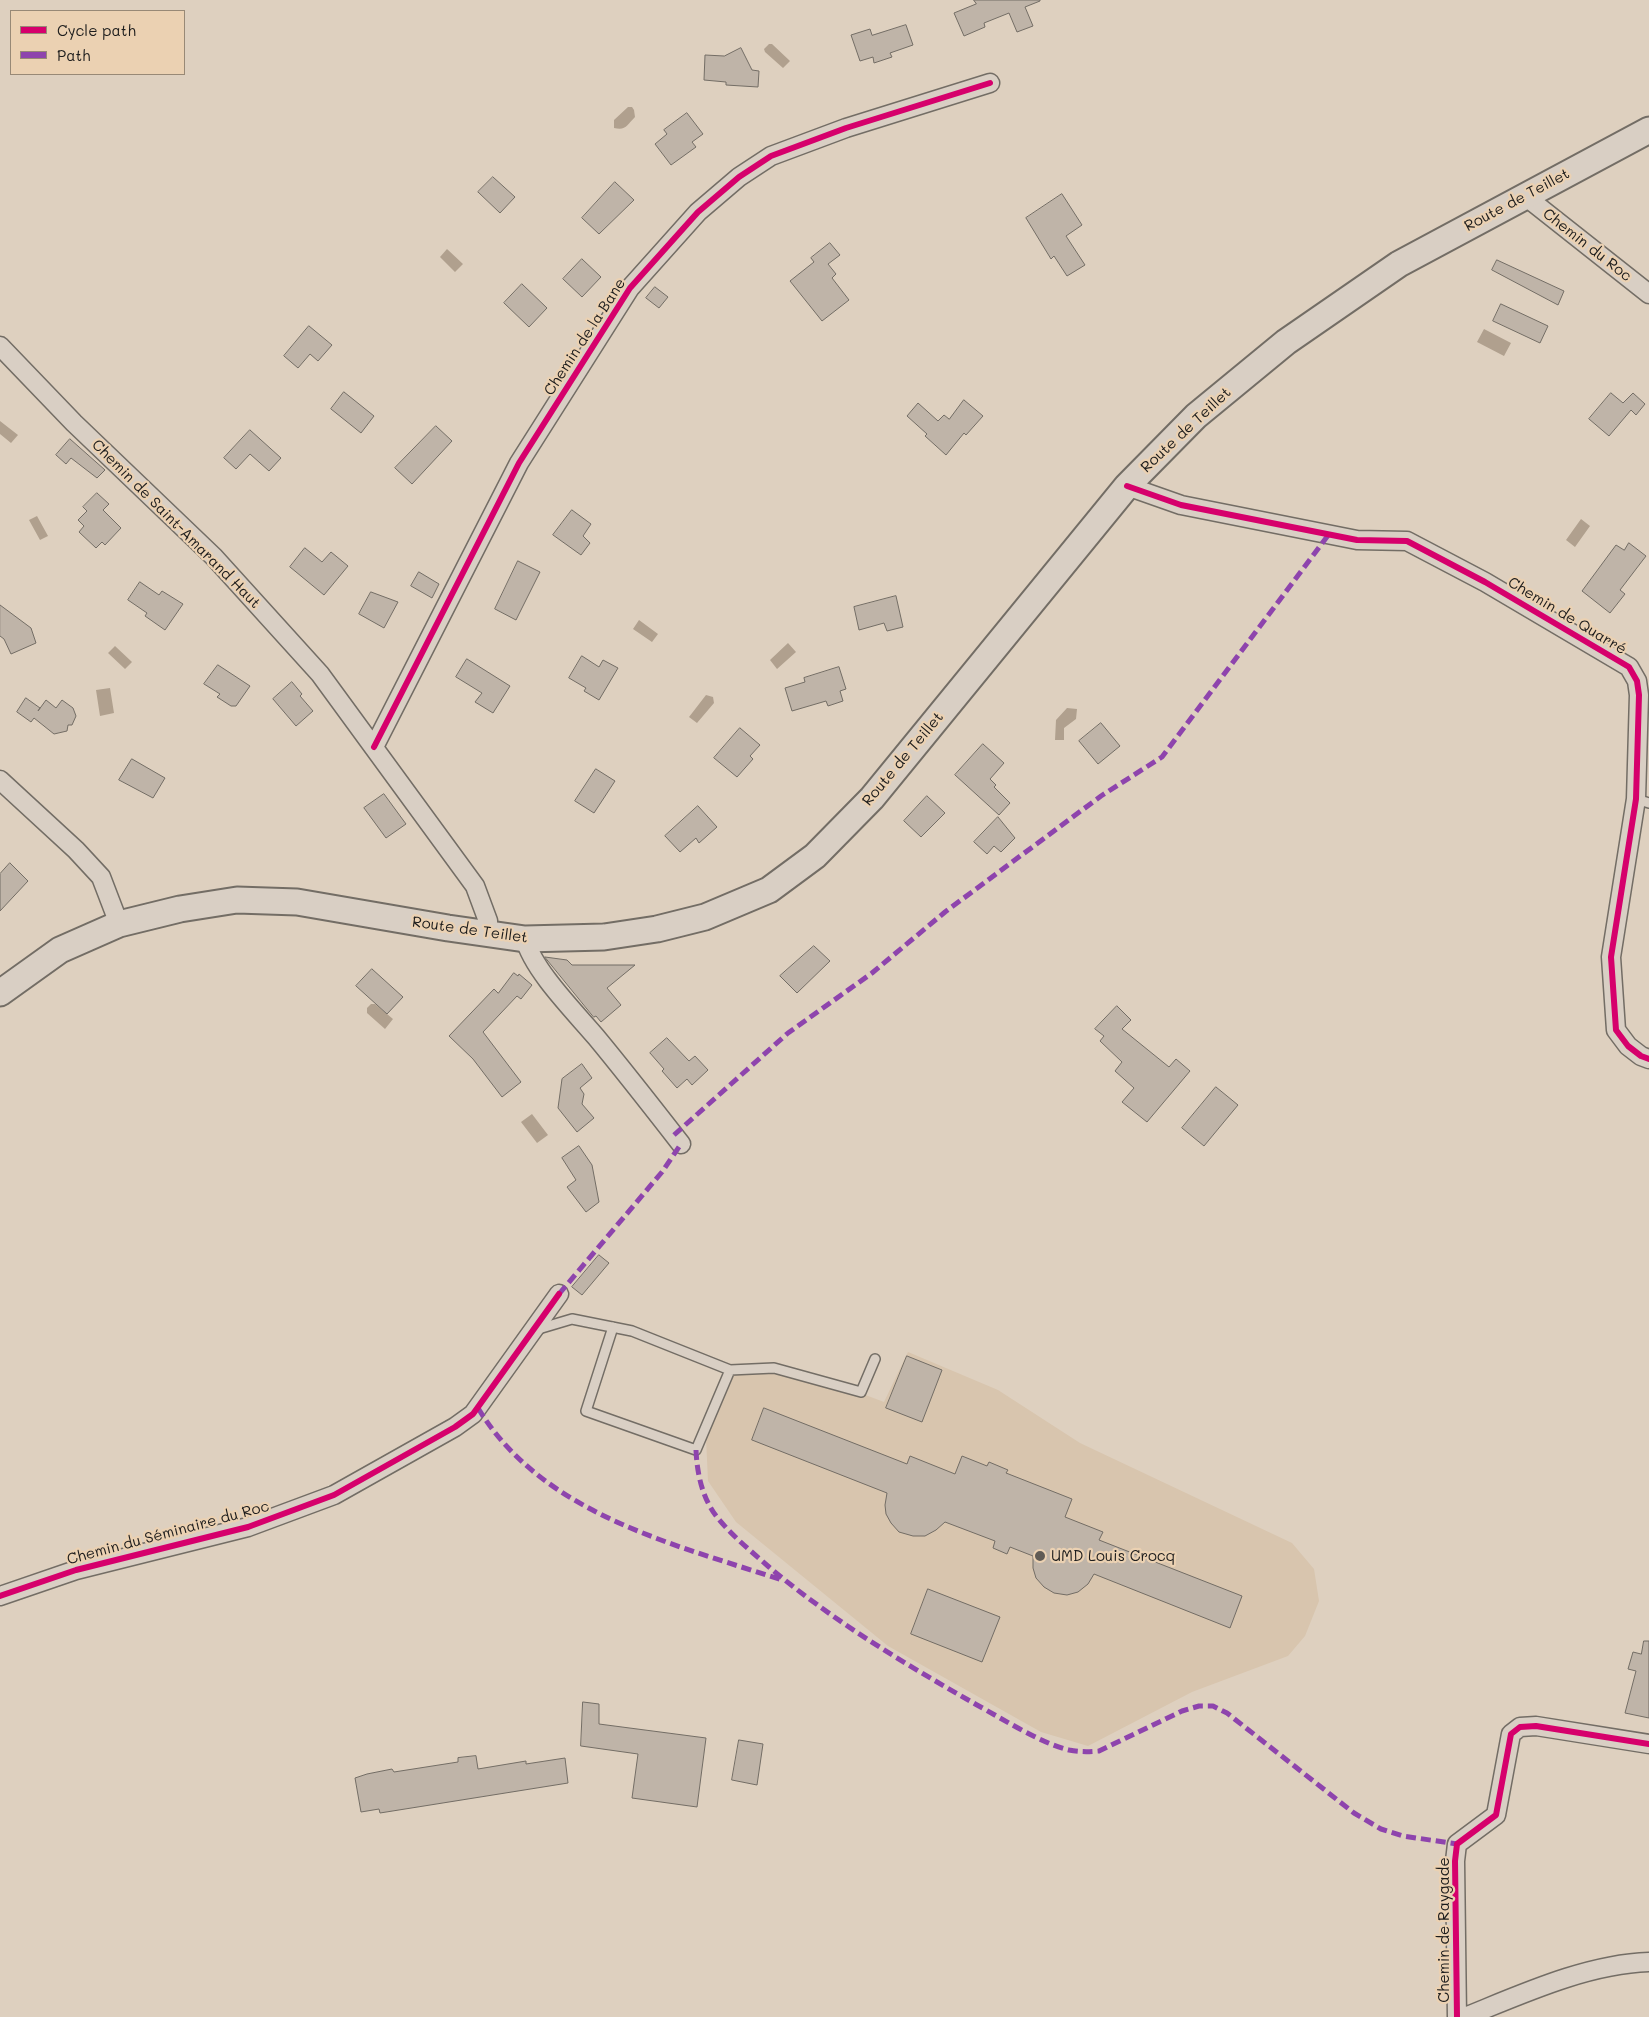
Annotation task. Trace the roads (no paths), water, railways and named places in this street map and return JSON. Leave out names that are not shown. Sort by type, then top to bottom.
[{"type":"main road","name":"Route de Teillet","points":[[0,993],[60,950],[119,924],[180,909],[237,900],[297,902],[525,939],[604,937],[657,929],[705,917],[768,890],[815,856],[872,798],[1127,486],[1196,416],[1286,342],[1399,264],[1649,130]]},
{"type":"street","name":"Chemin de la Bane","points":[[374,747],[519,463],[630,288],[698,212],[739,178],[771,156],[846,128],[990,83]]},
{"type":"street","name":"Chemin du Roc","points":[[1525,196],[1647,289]]},
{"type":"street","name":"Chemin de Saint-Amarand Haut","points":[[0,346],[74,423],[214,558],[320,674],[475,886],[488,921],[488,934]]},
{"type":"street","name":"Chemin de Quarré","points":[[1127,486],[1181,505],[1357,540],[1406,541],[1485,582],[1629,667],[1637,681],[1639,695],[1642,801],[1611,957],[1616,1030],[1628,1046],[1641,1056],[1649,1059]]},
{"type":"street","points":[[0,780],[76,850],[101,877],[119,924]]},
{"type":"street","points":[[525,939],[528,952],[551,983],[627,1074],[681,1144]]},
{"type":"street","name":"Chemin du Séminaire du Roc","points":[[0,1596],[76,1570],[248,1527],[334,1495],[456,1427],[473,1414],[559,1294]]},
{"type":"street","name":"Chemin de Raygade","points":[[1457,2017],[1454,1861],[1457,1844],[1496,1815],[1511,1734],[1520,1726],[1536,1726],[1649,1744]]},
{"type":"street","name":"Chemin de Raygade","points":[[1465,2017],[1530,1991],[1580,1974],[1649,1962]]},
{"type":"lane","points":[[533,1331],[572,1319],[632,1331],[730,1370],[774,1368],[861,1392],[875,1359]]},
{"type":"lane","points":[[612,1327],[586,1411],[696,1450],[730,1370]]},
{"type":"place","name":"UMD Louis Crocq","points":[[1040,1556]]}]
